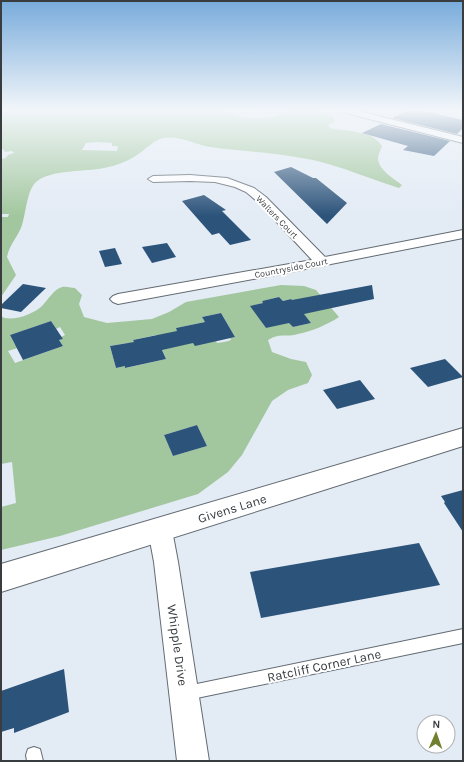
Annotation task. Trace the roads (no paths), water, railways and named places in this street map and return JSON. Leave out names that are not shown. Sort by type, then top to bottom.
[{"type":"street","name":"Walters Court","points":[[153,179],[205,179],[228,183],[251,191],[262,200],[305,246],[323,262]]},
{"type":"street","name":"Countryside Court","points":[[118,299],[323,262],[463,234]]},
{"type":"street","name":"Givens Lane","points":[[1,578],[463,437]]},
{"type":"street","name":"Whipple Drive","points":[[160,530],[166,562],[193,761]]},
{"type":"lane","name":"Ratcliff Corner Lane","points":[[184,694],[463,636]]}]
